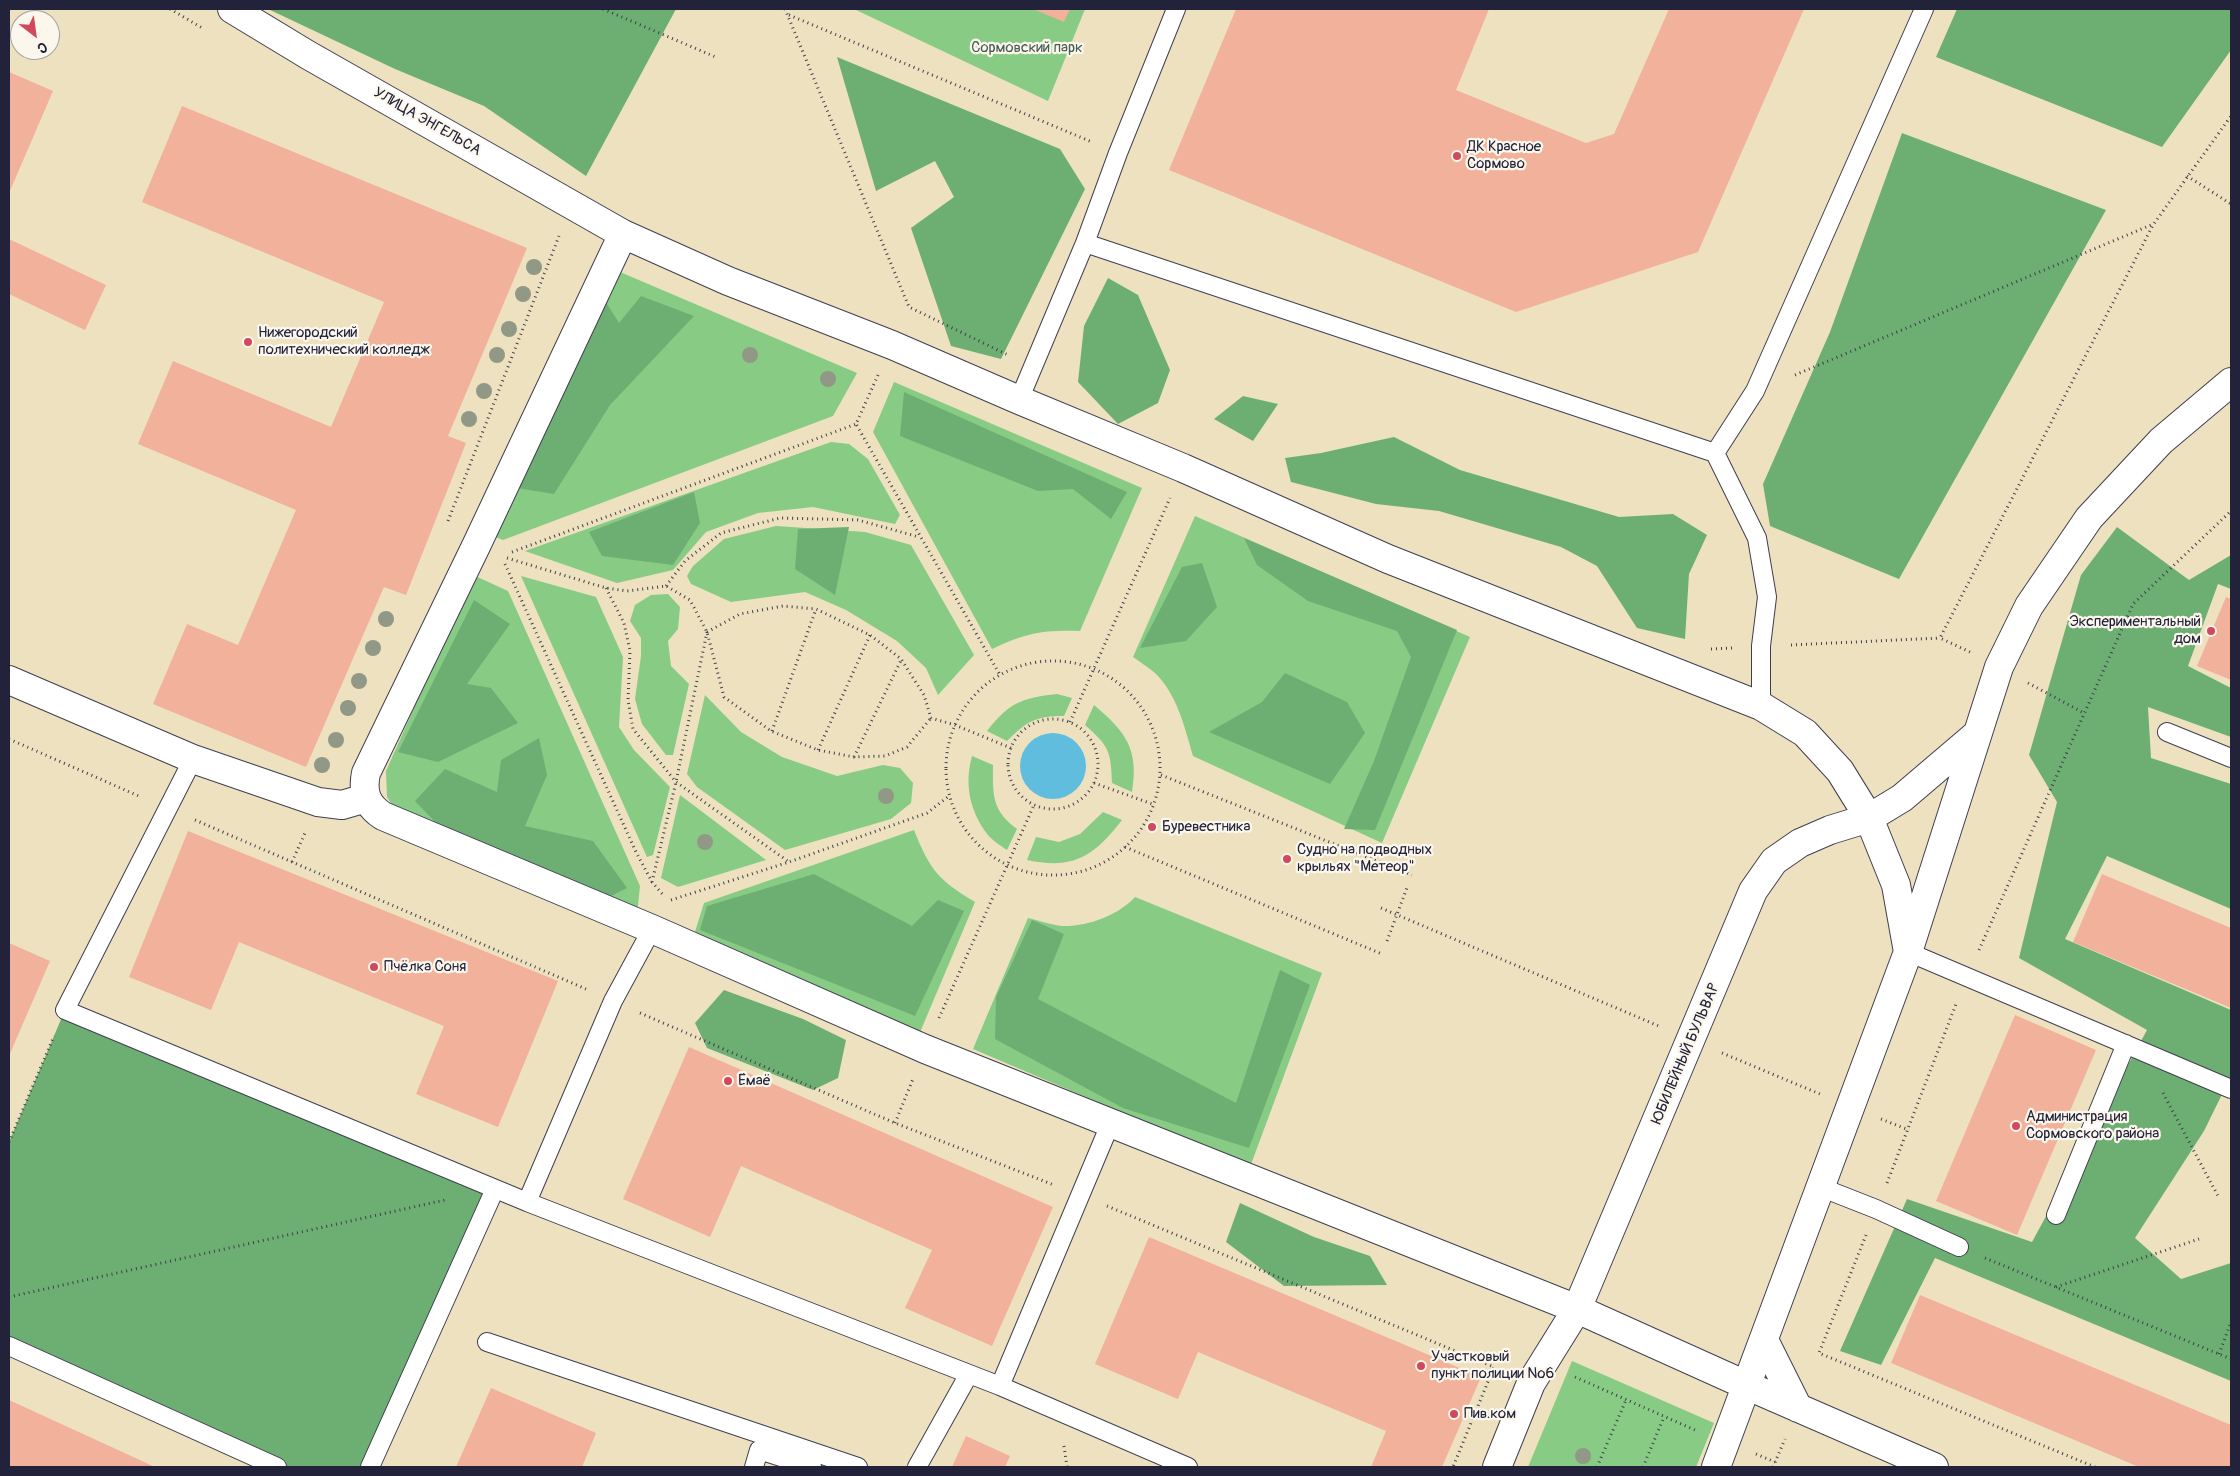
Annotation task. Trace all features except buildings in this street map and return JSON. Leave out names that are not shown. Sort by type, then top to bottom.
[{"type":"street","name":"УЛИЦА ЭНГЕЛЬСА","points":[[232,9],[308,55],[623,234],[728,280],[892,344],[1019,400],[1183,468],[1388,559],[1761,706],[1805,733],[1840,771],[1869,818],[1896,885],[1908,952]]},
{"type":"street","points":[[623,234],[489,550],[366,773],[363,786],[366,798],[372,809],[383,816],[652,929],[925,1049],[1577,1309],[1934,1467]]},
{"type":"street","points":[[1716,1467],[1748,1386],[1908,952],[1999,667],[2029,606],[2088,518],[2161,441],[2231,382]]},
{"type":"street","points":[[9,680],[193,759],[318,802],[342,805],[366,798]]},
{"type":"street","name":"ЮБИЛЕЙНЫЙ БУЛЬВАР","points":[[1497,1467],[1531,1383],[1577,1309],[1754,891],[1774,861],[1800,843],[1830,830],[1869,818],[1902,798],[1977,734]]},
{"type":"street","points":[[1764,1340],[1798,1408]]},
{"type":"lane","points":[[1019,400],[1085,243],[1118,153],[1176,9]]},
{"type":"lane","points":[[1715,453],[1755,391],[1924,9]]},
{"type":"lane","points":[[1085,243],[1715,453],[1758,538],[1767,597],[1761,646],[1761,706]]},
{"type":"lane","points":[[2167,732],[2231,758]]},
{"type":"lane","points":[[193,759],[65,1010],[527,1202],[1000,1386],[1188,1467]]},
{"type":"lane","points":[[527,1202],[613,1001],[652,929]]},
{"type":"lane","points":[[1908,952],[2231,1089]]},
{"type":"lane","points":[[2056,1215],[2133,1048]]},
{"type":"lane","points":[[1000,1386],[1111,1122]]},
{"type":"lane","points":[[1820,1187],[1876,1209],[1959,1247]]},
{"type":"lane","points":[[370,1467],[495,1189]]},
{"type":"lane","points":[[487,1342],[858,1467]]},
{"type":"lane","points":[[9,1346],[277,1467]]},
{"type":"lane","points":[[917,1467],[969,1374]]},
{"type":"lane","points":[[754,1467],[759,1450],[812,1467]]},
{"type":"path","points":[[170,9],[212,33]]},
{"type":"path","points":[[604,9],[718,58]]},
{"type":"path","points":[[785,9],[909,306],[1034,367]]},
{"type":"path","points":[[789,15],[1118,153]]},
{"type":"path","points":[[1940,638],[2153,225],[2231,116]]},
{"type":"path","points":[[2187,176],[2231,204]]},
{"type":"path","points":[[1755,391],[2153,225]]},
{"type":"path","points":[[562,229],[444,532],[489,550],[606,588],[627,590],[666,586],[690,600],[707,632],[724,697],[772,731],[818,750],[854,757],[884,756],[907,748],[931,718]]},
{"type":"path","points":[[489,550],[856,424],[909,306]]},
{"type":"path","points":[[856,424],[919,537],[1000,675]]},
{"type":"path","points":[[1070,722],[1183,468]]},
{"type":"path","points":[[2095,1467],[1819,1353],[1909,1130],[1967,976],[2133,604],[2231,511]]},
{"type":"path","points":[[666,586],[685,561],[721,532],[780,518],[858,520],[919,537]]},
{"type":"path","points":[[489,550],[636,852],[652,882],[668,901],[789,862],[927,813],[949,796]]},
{"type":"path","points":[[606,588],[624,623],[630,651],[628,700],[633,729],[676,782],[789,862]]},
{"type":"path","points":[[652,882],[676,782],[707,632],[740,614],[783,606],[816,609],[870,636],[901,659],[924,694],[931,718]]},
{"type":"path","points":[[772,731],[816,609]]},
{"type":"path","points":[[818,750],[870,636]]},
{"type":"path","points":[[1702,649],[1940,638],[1999,667],[2084,713]]},
{"type":"path","points":[[854,757],[901,659]]},
{"type":"path","points":[[1042,661],[1065,661],[1094,669],[1111,677],[1131,693],[1149,717],[1159,746],[1161,775],[1155,805],[1139,834],[1115,856],[1086,871],[1059,876],[1032,874],[1006,865],[981,848],[962,824],[949,796],[946,771],[948,746],[955,725],[977,692],[1000,675],[1042,661]]},
{"type":"path","points":[[931,718],[955,725],[1011,748]]},
{"type":"path","points":[[1052,719],[1070,722],[1079,727],[1090,738],[1096,752],[1098,768],[1094,783],[1086,794],[1075,803],[1062,808],[1048,809],[1034,805],[1023,798],[1014,788],[1009,775],[1008,761],[1011,748],[1017,737],[1027,727],[1038,721],[1052,719]]},
{"type":"path","points":[[9,739],[895,1122],[1080,1195],[1494,1367],[1453,1467]]},
{"type":"path","points":[[1161,775],[1412,875]]},
{"type":"path","points":[[1094,783],[1155,805]]},
{"type":"path","points":[[292,862],[318,802]]},
{"type":"path","points":[[895,1122],[925,1049],[1034,805]]},
{"type":"path","points":[[1126,846],[1382,954]]},
{"type":"path","points":[[1387,941],[1408,885]]},
{"type":"path","points":[[1381,908],[1666,1030]]},
{"type":"path","points":[[9,1142],[65,1010]]},
{"type":"path","points":[[2133,1048],[2218,1196]]},
{"type":"path","points":[[1721,1053],[1806,1089]]},
{"type":"path","points":[[1890,1122],[1909,1130]]},
{"type":"path","points":[[9,1297],[495,1189]]},
{"type":"path","points":[[2056,1287],[2199,1239]]},
{"type":"path","points":[[1959,1247],[2231,1359]]},
{"type":"path","points":[[2219,1354],[2231,1322]]},
{"type":"path","points":[[1569,1384],[1572,1376],[1696,1431]]},
{"type":"path","points":[[1597,1467],[1626,1400]]},
{"type":"path","points":[[1643,1467],[1664,1417]]},
{"type":"path","points":[[1773,1467],[1785,1438]]},
{"type":"path","points":[[1748,1451],[1775,1462]]},
{"type":"green space","points":[[268,9],[676,9],[586,176],[484,106],[395,69]]},
{"type":"green space","name":"Сормовский парк","points":[[854,9],[1085,9],[1048,101]]},
{"type":"green space","points":[[1957,9],[2231,9],[2231,50],[2162,147],[1936,57]]},
{"type":"green space","points":[[837,57],[1060,149],[1085,189],[1001,359],[951,346],[911,228],[954,197],[935,161],[876,191]]},
{"type":"green space","points":[[1902,133],[2106,210],[1899,579],[1770,526],[1763,484],[1830,332]]},
{"type":"green space","points":[[613,269],[857,373],[833,416],[503,540],[490,535]]},
{"type":"green space","points":[[1108,278],[1138,295],[1170,370],[1158,403],[1118,424],[1078,382],[1084,326]]},
{"type":"green space","points":[[602,296],[619,323],[641,296],[694,316],[610,405],[554,494],[517,488]]},
{"type":"green space","points":[[894,382],[1142,488],[1080,631],[1055,631],[1034,634],[1015,639],[992,649],[873,432]]},
{"type":"green space","points":[[904,392],[1127,492],[1111,519],[1073,489],[1038,491],[900,436]]},
{"type":"green space","points":[[1243,396],[1278,404],[1253,441],[1214,419]]},
{"type":"green space","points":[[1394,437],[1460,470],[1619,517],[1673,514],[1707,535],[1689,574],[1685,639],[1637,628],[1597,566],[1561,547],[1439,511],[1376,504],[1291,482],[1285,458],[1321,453]]},
{"type":"green space","points":[[831,442],[849,444],[868,459],[900,515],[895,524],[813,507],[758,513],[706,532],[673,570],[617,583],[525,551]]},
{"type":"green space","points":[[694,492],[700,523],[673,565],[602,556],[589,532]]},
{"type":"green space","points":[[1195,516],[1470,637],[1382,843],[1193,756],[1175,701],[1163,681],[1133,657]]},
{"type":"green space","points":[[776,526],[865,532],[911,545],[974,655],[938,695],[926,668],[897,641],[846,610],[805,592],[731,602],[691,584],[687,576],[693,566],[724,539]]},
{"type":"green space","points":[[849,527],[835,595],[795,569],[798,529]]},
{"type":"green space","points":[[2117,527],[2189,580],[2231,555],[2231,589],[2218,584],[2188,666],[2231,688],[2231,737],[2148,707],[2151,758],[2231,784],[2231,909],[2107,856],[2065,939],[2231,1010],[2231,1076],[2204,1131],[2135,1238],[2181,1279],[2231,1263],[2231,1381],[1935,1258],[1881,1365],[1840,1351],[1907,1199],[2032,1242],[2147,1030],[2019,958],[2057,802],[2029,755],[2081,575]]},
{"type":"green space","points":[[1244,538],[1457,630],[1375,830],[1344,829],[1374,761],[1411,657],[1397,631],[1308,601],[1257,565]]},
{"type":"green space","points":[[1202,563],[1217,607],[1186,641],[1140,648],[1182,567]]},
{"type":"green space","points":[[473,575],[508,591],[640,886],[637,915],[400,817],[387,797],[386,771]]},
{"type":"green space","points":[[521,576],[596,597],[623,657],[619,727],[634,750],[670,787],[653,855],[647,857]]},
{"type":"green space","points":[[668,594],[680,607],[678,629],[668,641],[671,666],[689,684],[673,755],[666,755],[642,724],[635,699],[641,656],[641,638],[630,621],[635,605],[651,595]]},
{"type":"green space","points":[[474,600],[510,624],[467,684],[491,688],[518,723],[438,762],[398,752]]},
{"type":"green space","points":[[1285,673],[1347,702],[1365,733],[1330,784],[1209,732],[1262,702]]},
{"type":"green space","points":[[1057,694],[1072,698],[1064,716],[1046,717],[1032,721],[1007,741],[987,731],[1009,708],[1025,700]]},
{"type":"green space","points":[[705,695],[741,732],[782,757],[837,776],[883,765],[900,768],[913,783],[911,803],[891,819],[785,850],[697,787],[687,774]]},
{"type":"green space","points":[[1094,705],[1114,724],[1128,743],[1134,764],[1132,792],[1112,783],[1111,763],[1107,750],[1099,738],[1085,725]]},
{"type":"green space","points":[[539,738],[547,775],[525,826],[593,841],[627,888],[603,900],[466,854],[415,801],[445,769],[497,792],[501,760]]},
{"type":"green space","points":[[972,756],[993,765],[995,801],[1002,815],[1017,829],[1007,850],[988,835],[973,808],[969,788]]},
{"type":"green space","points":[[680,795],[766,860],[678,887],[661,878]]},
{"type":"green space","points":[[1103,812],[1122,820],[1102,843],[1092,851],[1082,857],[1058,863],[1027,860],[1036,837],[1059,842],[1080,834]]},
{"type":"green space","points":[[914,830],[925,855],[937,873],[952,887],[975,902],[918,1037],[694,935],[704,903]]},
{"type":"green space","points":[[814,874],[912,926],[938,900],[964,911],[915,1016],[700,930],[707,906]]},
{"type":"green space","points":[[1135,897],[1322,973],[1250,1167],[973,1049],[1028,918],[1053,925],[1072,926],[1102,919],[1120,909]]},
{"type":"green space","points":[[1032,920],[1064,934],[1038,999],[1236,1103],[1280,970],[1310,985],[1249,1148],[1123,1108],[995,1039],[996,997]]},
{"type":"green space","points":[[724,990],[803,1019],[846,1040],[838,1078],[813,1090],[707,1048],[695,1023]]},
{"type":"green space","points":[[65,1010],[495,1189],[370,1467],[277,1467],[9,1346],[9,1142]]},
{"type":"green space","points":[[1240,1203],[1314,1237],[1370,1256],[1387,1285],[1284,1286],[1226,1242]]},
{"type":"green space","points":[[1572,1361],[1714,1423],[1696,1467],[1528,1467]]},
{"type":"water","points":[[1053,733],[1066,735],[1081,748],[1084,753],[1086,766],[1084,779],[1071,794],[1066,797],[1053,799],[1040,797],[1025,784],[1022,779],[1020,766],[1022,753],[1035,738],[1040,735]]},
{"type":"place","name":"ДК Красное Сормово","points":[[1457,156]]},
{"type":"place","name":"Нижегородский политехнический колледж","points":[[248,342]]},
{"type":"place","name":"Экспериментальный дом","points":[[2211,631]]},
{"type":"place","name":"Буревестника","points":[[1152,827]]},
{"type":"place","name":"Судно на подводных крыльях \"Метеор\"","points":[[1287,859]]},
{"type":"place","name":"Пчёлка Соня","points":[[374,967]]},
{"type":"place","name":"Ёмаё","points":[[728,1081]]},
{"type":"place","name":"Администрация Сормовского района","points":[[2016,1126]]},
{"type":"place","name":"Участковый пункт полиции №6","points":[[1421,1366]]},
{"type":"place","name":"Пив.ком","points":[[1454,1414]]}]
